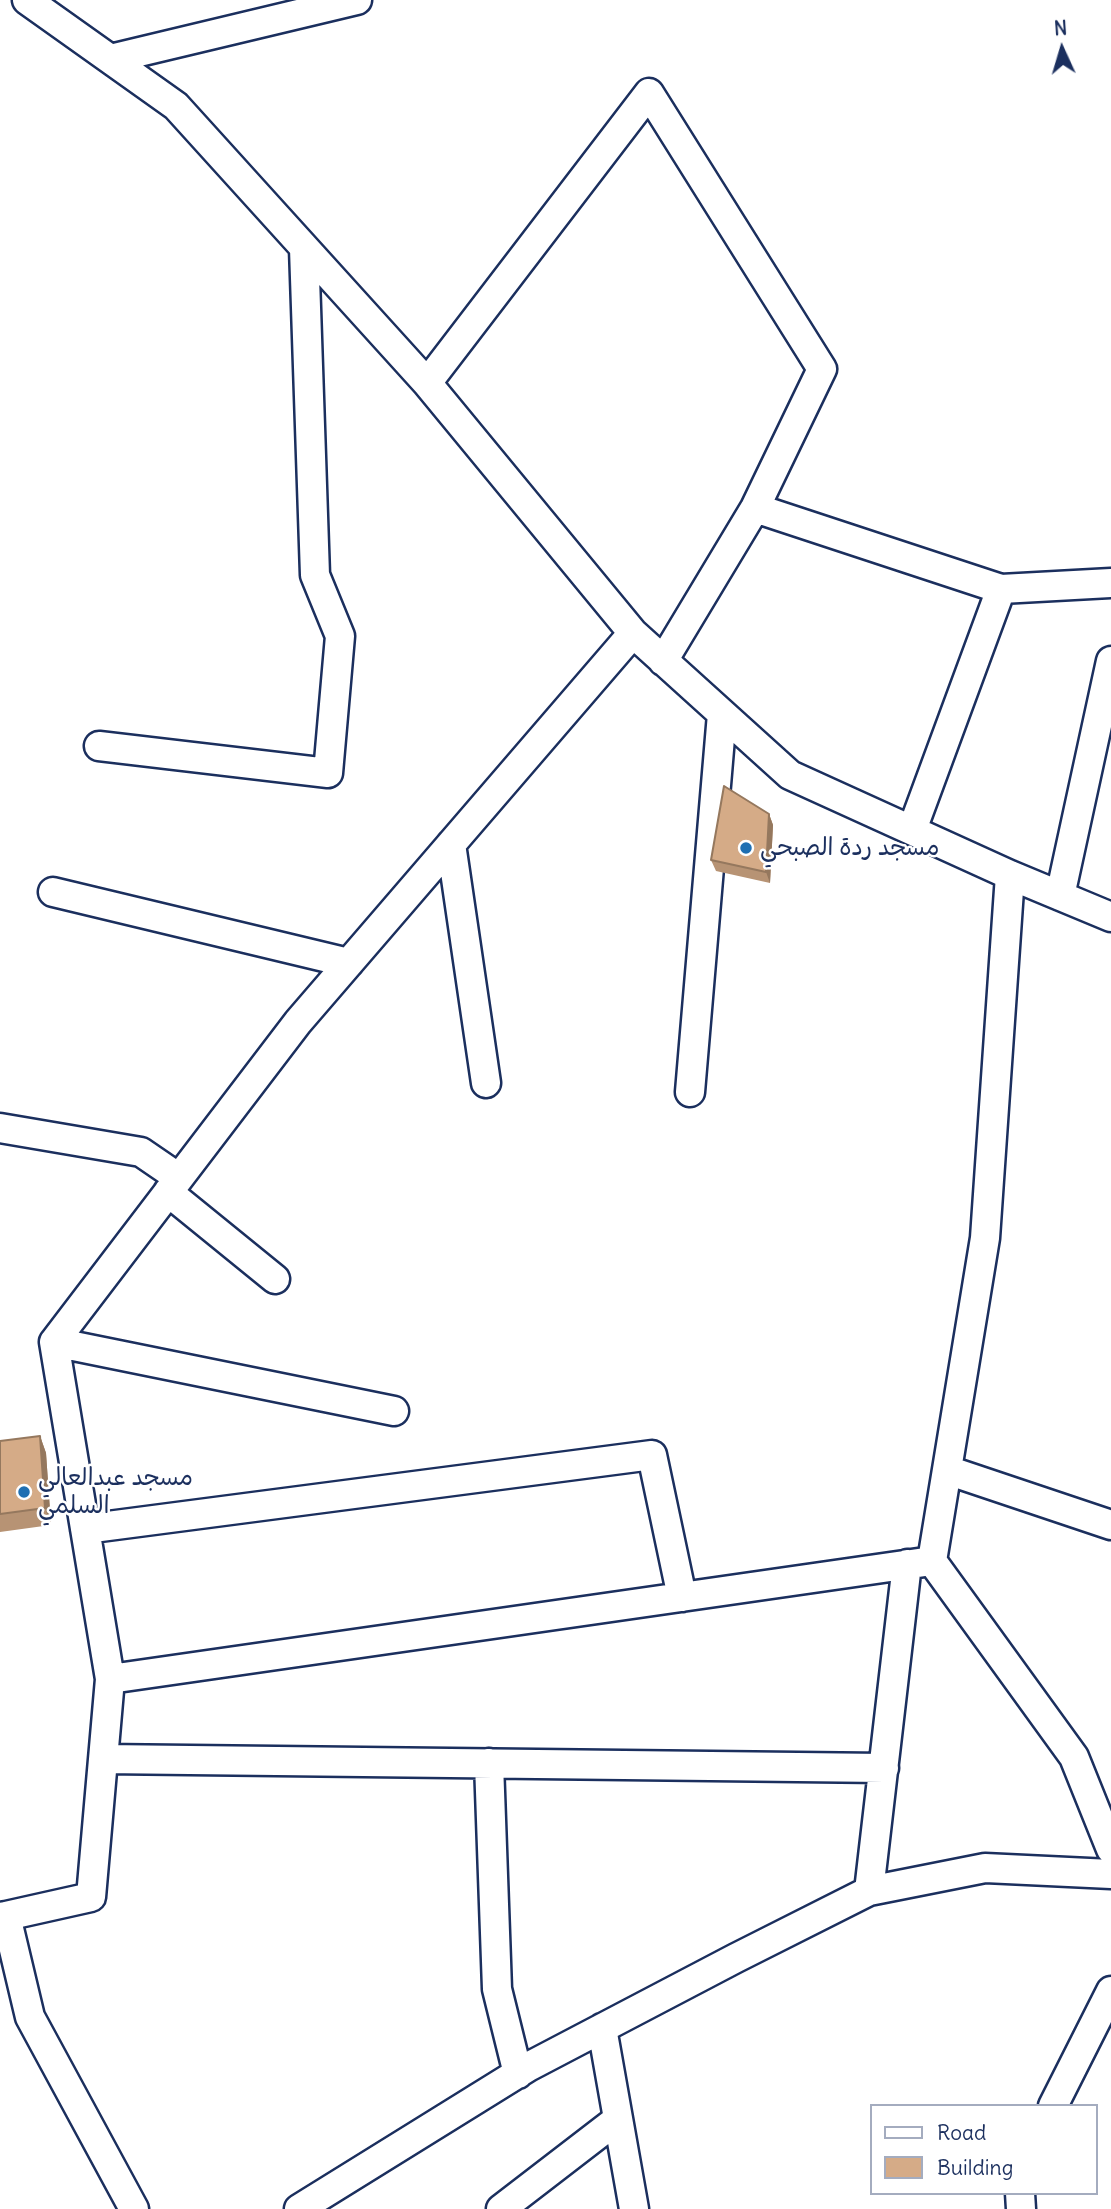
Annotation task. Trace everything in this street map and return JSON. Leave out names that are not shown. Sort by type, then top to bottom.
[{"type":"street","points":[[27,0],[176,106],[427,383],[633,634],[790,775],[1111,917]]},
{"type":"street","points":[[110,59],[357,0]]},
{"type":"street","points":[[427,383],[649,93],[822,369],[755,508],[663,661]]},
{"type":"street","points":[[99,746],[328,773],[340,636],[316,575],[304,248]]},
{"type":"street","points":[[755,508],[1001,589],[1111,583]]},
{"type":"street","points":[[912,830],[1001,589]]},
{"type":"street","points":[[134,2209],[30,2017],[3,1917],[91,1897],[110,1679],[54,1342],[298,1021],[633,634]]},
{"type":"street","points":[[1060,896],[1106,709],[1111,661]]},
{"type":"street","points":[[690,1093],[722,713]]},
{"type":"street","points":[[451,844],[486,1083]]},
{"type":"street","points":[[869,1891],[884,1768],[920,1563],[947,1470],[985,1238],[1010,874]]},
{"type":"street","points":[[53,892],[349,963]]},
{"type":"street","points":[[0,1128],[141,1152],[275,1279]]},
{"type":"street","points":[[54,1342],[394,1411]]},
{"type":"street","points":[[85,1529],[652,1455],[682,1597]]},
{"type":"street","points":[[947,1470],[1111,1524]]},
{"type":"street","points":[[110,1679],[920,1563]]},
{"type":"street","points":[[920,1563],[1074,1758],[1111,1849]]},
{"type":"street","points":[[103,1759],[884,1768]]},
{"type":"street","points":[[489,1763],[497,1989],[518,2074]]},
{"type":"street","points":[[299,2209],[518,2074],[869,1891],[985,1868],[1111,1874]]},
{"type":"street","points":[[1054,2104],[1111,1991]]},
{"type":"street","points":[[602,2028],[634,2209]]},
{"type":"street","points":[[501,2209],[618,2119]]},
{"type":"building","name":"مسجد ردة الصبحي","points":[[724,786],[769,814],[766,872],[711,860]]},
{"type":"building","name":"مسجد عبدالعالي السلمي","points":[[40,1436],[45,1508],[0,1514],[0,1441]]},
{"type":"place","name":"مسجد ردة الصبحي","points":[[746,848]]},
{"type":"place","name":"مسجد عبدالعالي السلمي","points":[[24,1492]]}]
